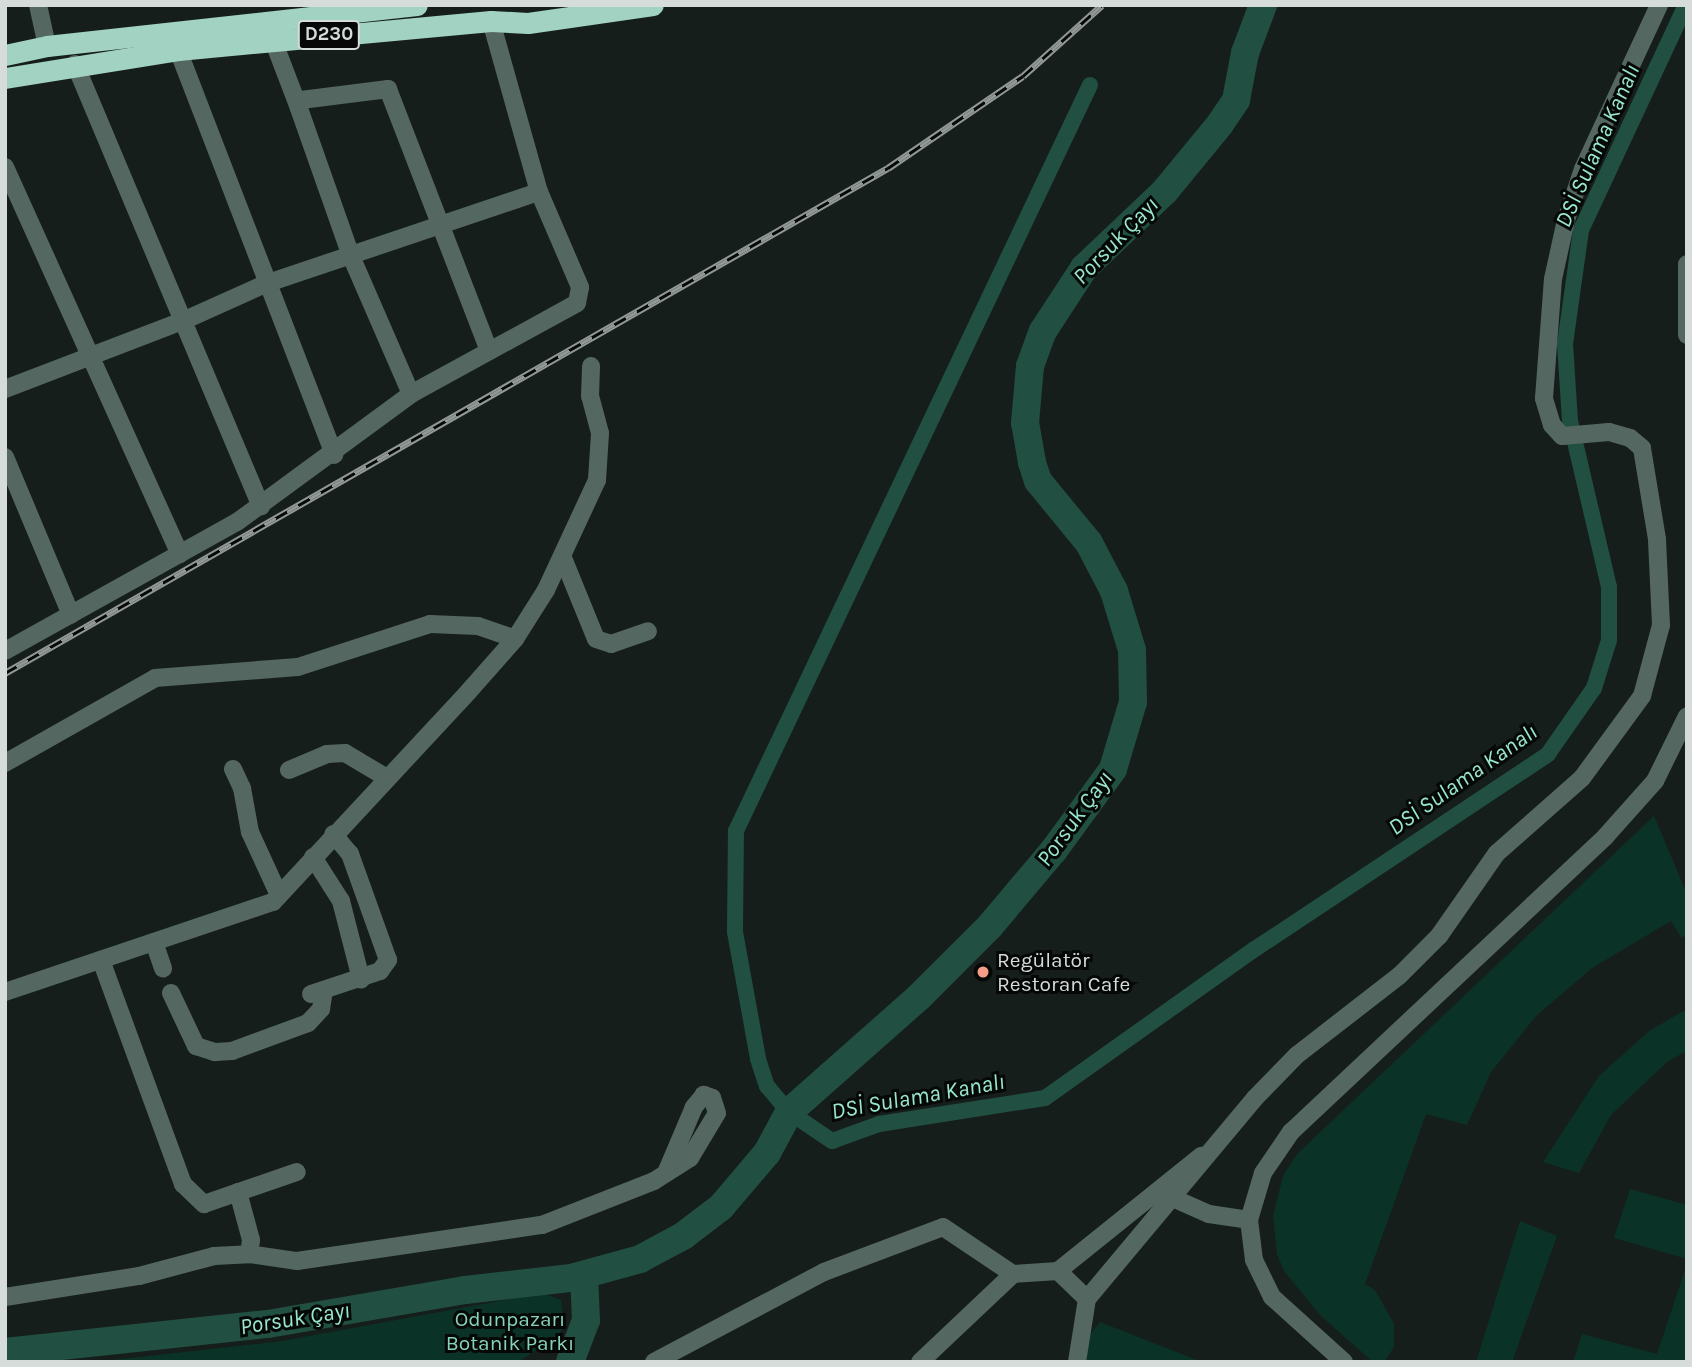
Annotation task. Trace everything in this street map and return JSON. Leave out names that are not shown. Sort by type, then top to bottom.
[{"type":"highway","name":"D230","points":[[5,55],[47,46],[416,5]]},
{"type":"highway","name":"D230","points":[[5,78],[75,64],[178,50],[491,21],[528,23],[653,5]]},
{"type":"street","points":[[38,5],[47,46]]},
{"type":"street","points":[[1077,1362],[1087,1299],[1175,1199],[1218,1144],[1297,1055],[1399,975],[1439,936],[1497,853],[1582,778],[1643,696],[1661,625],[1657,539],[1642,448],[1630,438],[1609,432],[1562,436],[1552,425],[1544,398],[1551,291],[1566,220],[1583,169],[1659,5]]},
{"type":"street","points":[[5,651],[261,506],[334,455],[367,424],[411,394],[577,303],[580,287],[539,192],[491,21]]},
{"type":"street","points":[[273,40],[352,256],[411,394]]},
{"type":"street","points":[[178,50],[265,284],[334,455]]},
{"type":"street","points":[[75,64],[261,506]]},
{"type":"street","points":[[299,108],[301,100],[388,89],[489,351]]},
{"type":"street","points":[[5,167],[180,554]]},
{"type":"street","points":[[5,389],[185,320],[265,284],[539,192]]},
{"type":"street","points":[[1687,264],[1687,335]]},
{"type":"street","points":[[5,992],[273,902],[515,639],[563,558],[597,480],[600,433],[590,396],[591,366]]},
{"type":"street","points":[[5,457],[72,615]]},
{"type":"street","points":[[563,558],[596,639],[611,644],[648,631]]},
{"type":"street","points":[[5,763],[155,678],[298,667],[430,624],[478,626],[515,639]]},
{"type":"street","points":[[1344,1362],[1272,1297],[1254,1260],[1249,1220],[1263,1173],[1291,1132],[1605,837],[1655,781],[1687,716]]},
{"type":"street","points":[[289,770],[327,754],[345,753],[387,778]]},
{"type":"street","points":[[233,769],[242,788],[250,832],[279,895]]},
{"type":"street","points":[[171,993],[179,1019],[196,1046],[215,1052],[232,1051],[308,1023],[321,1009],[318,992],[362,979],[384,968],[388,955],[350,854],[333,834]]},
{"type":"street","points":[[313,857],[341,901],[362,979]]},
{"type":"street","points":[[154,942],[163,968]]},
{"type":"street","points":[[101,960],[183,1184],[204,1204],[298,1172]]},
{"type":"street","points":[[654,1362],[824,1272],[943,1227],[1013,1274],[1058,1271],[1218,1144]]},
{"type":"street","points":[[5,1297],[139,1276],[214,1256],[249,1254],[297,1261],[542,1225],[666,1174]]},
{"type":"street","points":[[238,1192],[251,1240],[249,1254]]},
{"type":"street","points":[[1175,1199],[1209,1214],[1249,1220]]},
{"type":"street","points":[[1058,1271],[1087,1299]]},
{"type":"street","points":[[920,1362],[1013,1274]]},
{"type":"green space","points":[[1654,816],[1687,894],[1687,936],[1681,937],[1671,921],[1592,968],[1536,1016],[1491,1072],[1467,1125],[1426,1114],[1365,1284],[1375,1290],[1394,1324],[1394,1347],[1384,1362],[1373,1362],[1320,1315],[1284,1271],[1277,1254],[1273,1216],[1283,1176],[1297,1154]]},
{"type":"green space","points":[[1687,1009],[1687,1051],[1668,1061],[1611,1115],[1579,1173],[1543,1162],[1599,1076],[1649,1031]]},
{"type":"green space","points":[[1630,1189],[1687,1205],[1687,1259],[1614,1238]]},
{"type":"green space","points":[[1520,1221],[1557,1236],[1512,1362],[1476,1362]]},
{"type":"green space","points":[[1687,1264],[1687,1362],[1573,1362],[1582,1334],[1657,1354]]},
{"type":"green space","name":"Odunpazarı Botanik Parkı","points":[[542,1293],[561,1300],[564,1326],[558,1336],[518,1362],[95,1362],[282,1341]]},
{"type":"green space","points":[[1100,1322],[1202,1362],[1082,1362],[1084,1342]]},
{"type":"waterway","name":"Porsuk Çayı","points":[[5,1352],[268,1324],[465,1290],[571,1278],[640,1259],[683,1236],[721,1207],[767,1153],[789,1112],[919,997],[990,926],[1054,850],[1113,769],[1133,702],[1132,650],[1114,591],[1089,543],[1038,481],[1032,462],[1025,423],[1030,366],[1043,331],[1084,268],[1165,191],[1220,124],[1236,100],[1245,53],[1263,5]]},
{"type":"waterway","name":"DSİ Sulama Kanalı","points":[[1090,85],[736,831],[735,932],[758,1059],[767,1086],[789,1112],[832,1141],[879,1124],[1045,1098],[1255,949],[1548,754],[1594,688],[1609,640],[1609,587],[1570,421],[1565,344],[1581,230],[1686,5]]},
{"type":"waterway","name":"Porsuk Çayı","points":[[570,1362],[586,1320],[584,1275]]},
{"type":"railway","points":[[5,673],[888,168],[1023,76],[1102,5]]},
{"type":"place","name":"Regülatör Restoran Cafe","points":[[983,972]]}]
